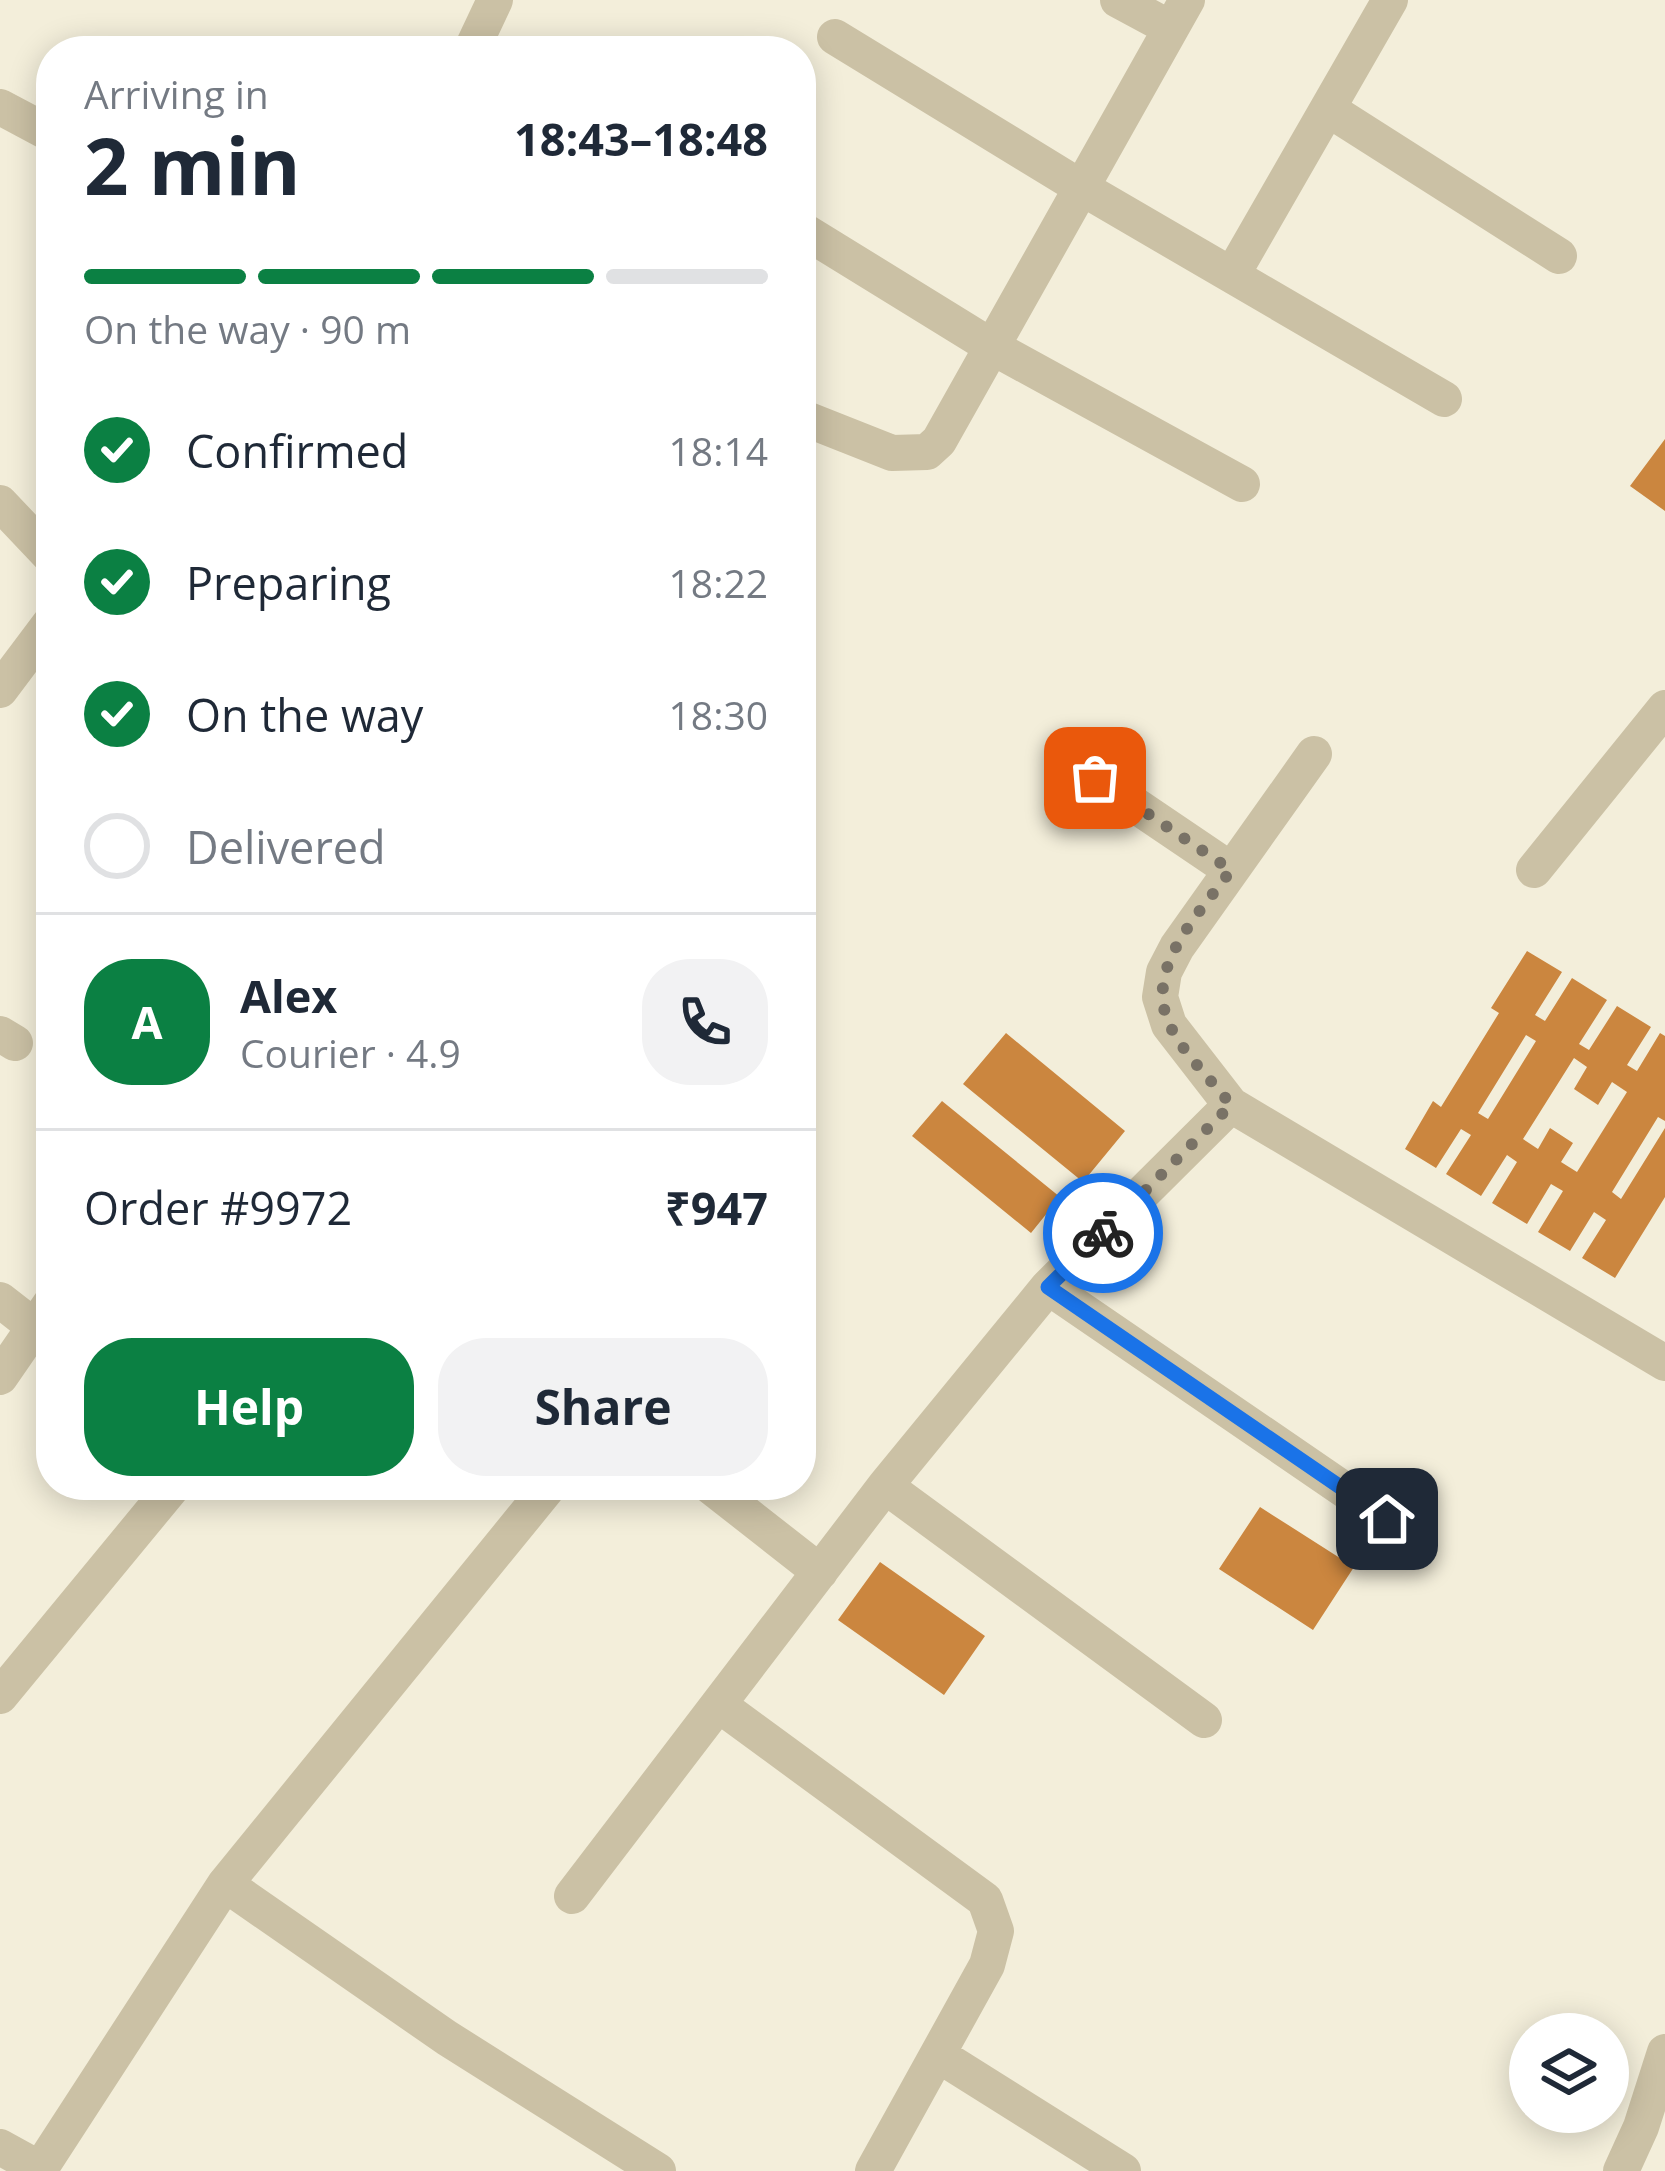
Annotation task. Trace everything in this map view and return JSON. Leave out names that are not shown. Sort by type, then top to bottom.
[{"type":"street","points":[[478,36],[495,0]]},
{"type":"street","points":[[816,423],[892,453],[927,452],[939,441],[1179,14],[1118,0]]},
{"type":"street","points":[[1232,275],[1390,0]]},
{"type":"street","points":[[835,37],[1444,399]]},
{"type":"street","points":[[0,107],[36,126]]},
{"type":"street","points":[[1328,109],[1559,256]]},
{"type":"street","points":[[816,238],[994,348],[1242,484]]},
{"type":"street","points":[[0,503],[36,541]]},
{"type":"street","points":[[0,690],[36,642]]},
{"type":"street","points":[[1534,870],[1665,708]]},
{"type":"street","points":[[1314,754],[1164,972],[1160,997],[1169,1025],[1231,1105],[1665,1363]]},
{"type":"street","points":[[1095,778],[1231,870]]},
{"type":"street","points":[[572,1896],[885,1486],[1048,1287],[1231,1105]]},
{"type":"street","points":[[1048,1287],[1387,1519]]},
{"type":"street","points":[[0,1300],[36,1313]]},
{"type":"street","points":[[0,1377],[36,1327]]},
{"type":"street","points":[[885,1486],[1204,1720]]},
{"type":"street","points":[[0,1696],[162,1500]]},
{"type":"street","points":[[0,2147],[40,2170],[225,1884],[538,1500]]},
{"type":"street","points":[[728,1500],[820,1572]]},
{"type":"street","points":[[719,1705],[985,1900],[996,1931],[988,1966],[873,2171]]},
{"type":"street","points":[[225,1884],[447,2038],[658,2171]]},
{"type":"street","points":[[1621,2171],[1665,2052]]},
{"type":"street","points":[[940,2056],[1124,2171]]},
{"type":"building","points":[[1665,439],[1665,511],[1630,486]]},
{"type":"building","points":[[1527,951],[1562,972],[1535,1015],[1545,1021],[1572,978],[1607,1000],[1579,1044],[1589,1050],[1617,1006],[1651,1027],[1627,1065],[1637,1071],[1660,1033],[1665,1036],[1665,1121],[1658,1117],[1612,1192],[1621,1199],[1665,1128],[1665,1197],[1615,1278],[1582,1258],[1606,1220],[1594,1212],[1570,1251],[1538,1232],[1563,1191],[1551,1184],[1527,1224],[1492,1203],[1517,1162],[1507,1155],[1481,1196],[1446,1174],[1471,1135],[1461,1129],[1436,1168],[1405,1149],[1433,1101],[1441,1107],[1499,1013],[1491,1008]],"holes":[[[1526,1035],[1536,1041],[1488,1119],[1478,1113]],[[1574,1058],[1587,1067],[1574,1089],[1598,1105],[1612,1082],[1627,1092],[1577,1172],[1561,1162],[1573,1143],[1550,1128],[1538,1149],[1523,1139]]]},
{"type":"building","points":[[1006,1033],[1125,1131],[1083,1182],[963,1084]]},
{"type":"building","points":[[942,1101],[1060,1197],[1031,1233],[912,1136]]},
{"type":"building","points":[[1260,1507],[1354,1567],[1313,1630],[1219,1569]]},
{"type":"building","points":[[880,1562],[985,1636],[944,1695],[838,1620]]},
{"type":"way so far","points":[[1095,778],[1231,870],[1178,946],[1164,972],[1160,997],[1169,1025],[1231,1105],[1103,1233]]},
{"type":"route","points":[[1103,1233],[1048,1287],[1387,1519]]}]
